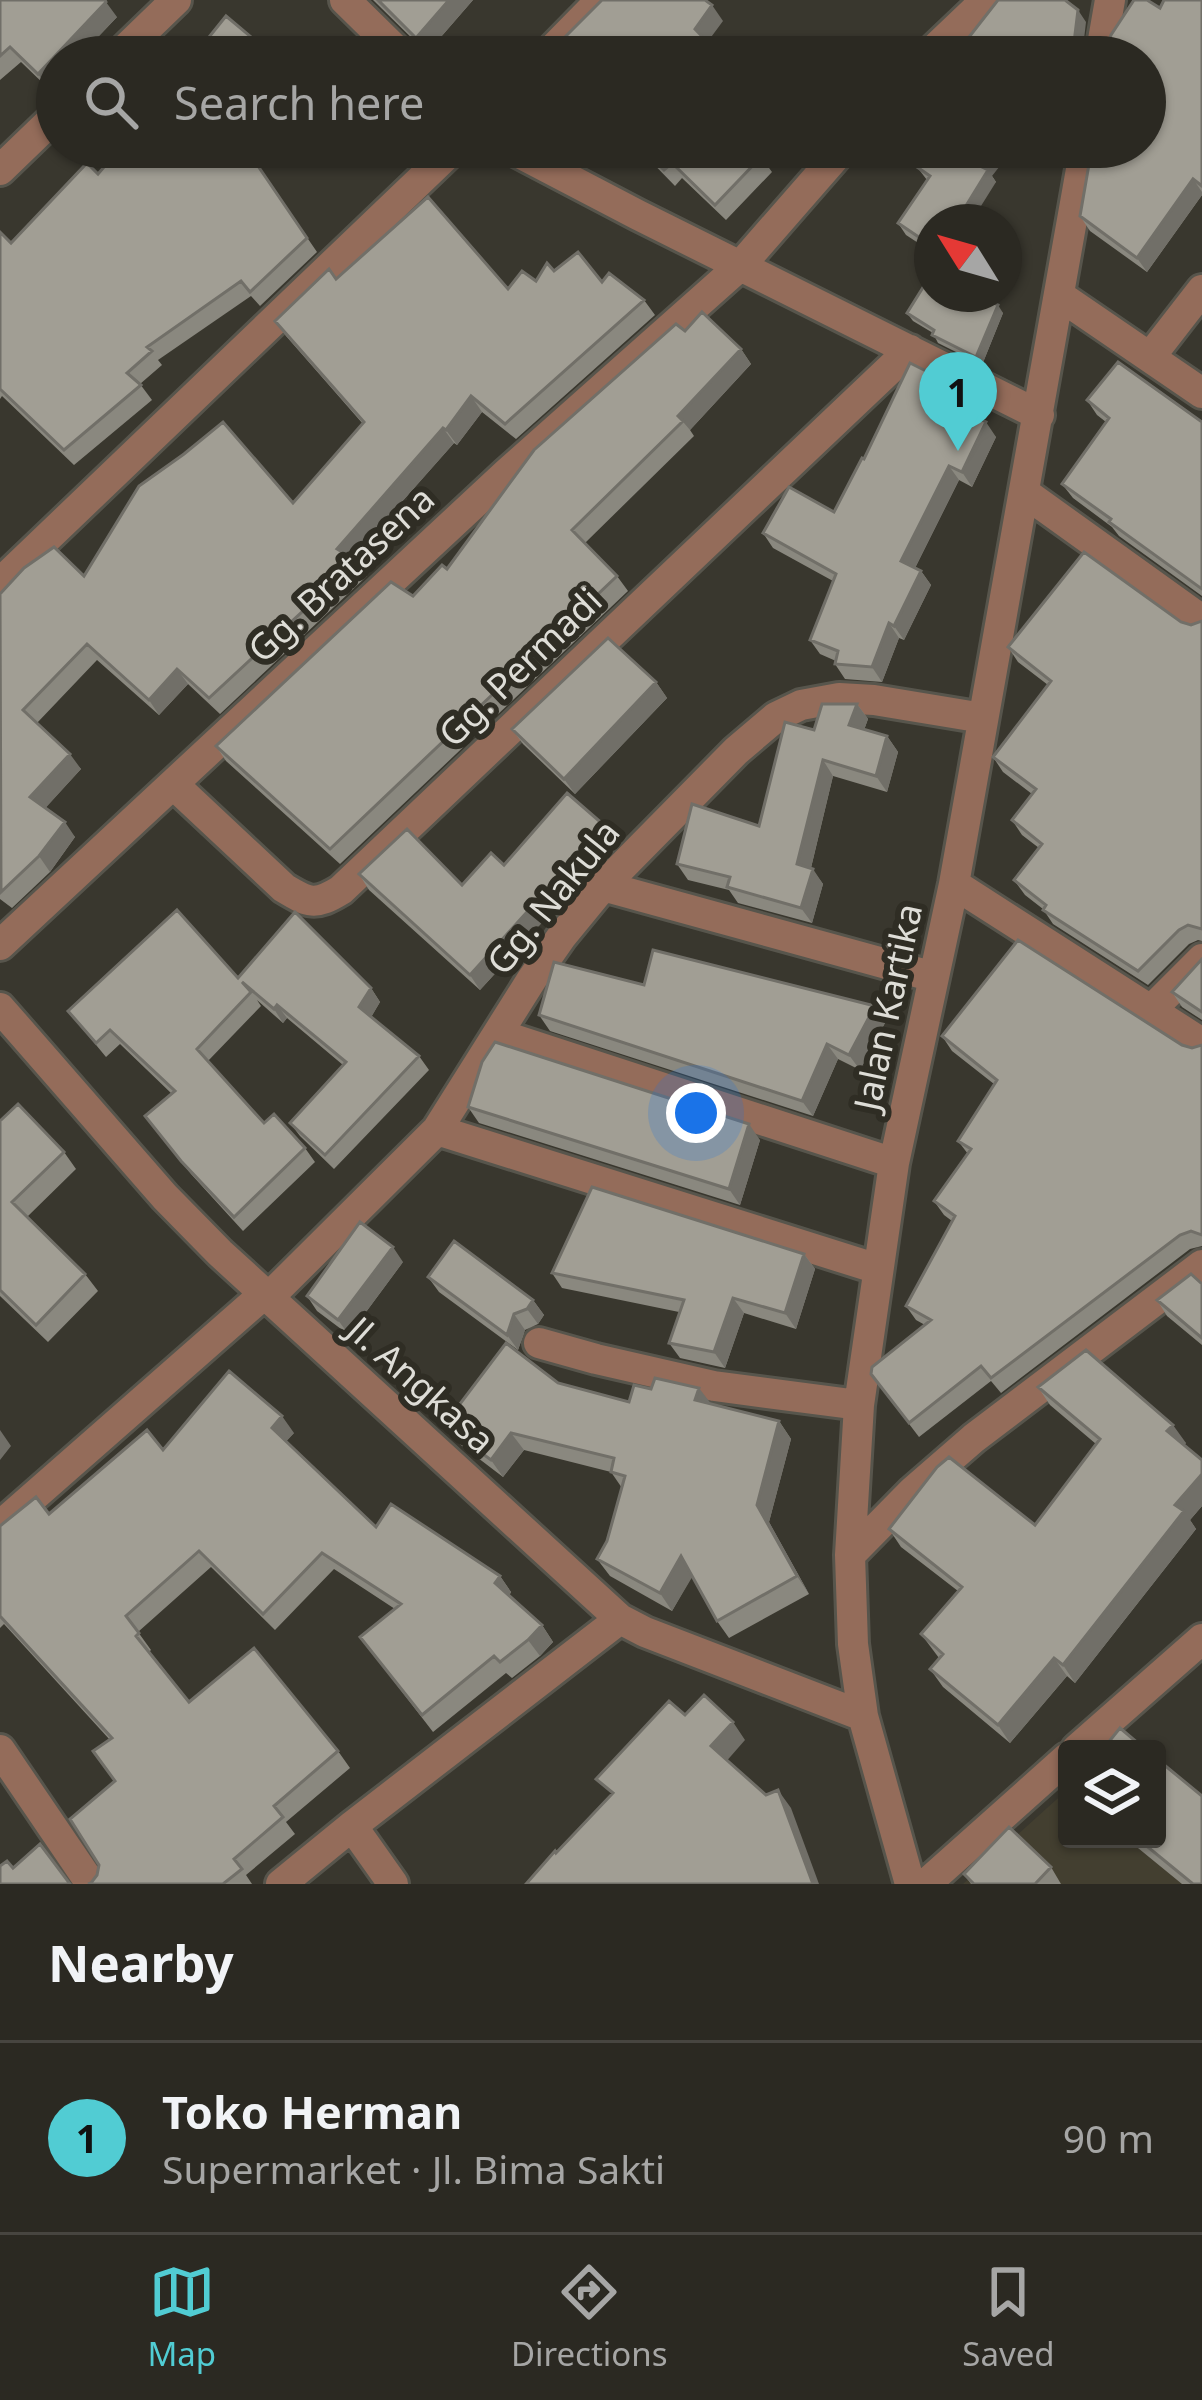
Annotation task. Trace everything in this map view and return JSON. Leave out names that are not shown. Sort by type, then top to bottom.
[{"type":"street","points":[[139,36],[176,0]]},
{"type":"street","points":[[345,0],[382,36]]},
{"type":"street","points":[[566,36],[602,0]]},
{"type":"street","points":[[948,36],[986,0]]},
{"type":"street","points":[[1104,36],[1110,0]]},
{"type":"street","points":[[0,170],[36,135]]},
{"type":"street","points":[[0,584],[433,168]]},
{"type":"street","points":[[548,168],[1039,415]]},
{"type":"street","name":"Gg. Bratasena","points":[[0,945],[507,473],[741,265],[826,168]]},
{"type":"street","name":"Jalan Kartika","points":[[910,1884],[863,1716],[853,1644],[850,1555],[859,1405],[894,1163],[954,884],[1081,168]]},
{"type":"street","points":[[1150,357],[1202,290]]},
{"type":"street","points":[[1060,296],[1202,394]]},
{"type":"street","name":"Gg. Permadi","points":[[173,784],[284,888],[305,901],[323,901],[341,890],[910,350]]},
{"type":"street","points":[[1024,493],[1202,620]]},
{"type":"street","name":"Gg. Nakula","points":[[0,1526],[266,1296],[437,1130],[562,936],[603,886],[736,751],[776,717],[839,698],[983,718]]},
{"type":"street","points":[[954,884],[1202,1043]]},
{"type":"street","points":[[603,886],[934,977]]},
{"type":"street","points":[[1151,1010],[1202,959]]},
{"type":"street","name":"Jl. Angkasa","points":[[0,1009],[165,1197],[266,1296],[620,1619],[863,1716]]},
{"type":"street","points":[[498,1034],[894,1163]]},
{"type":"street","points":[[437,1130],[878,1269]]},
{"type":"street","points":[[850,1555],[974,1438],[1202,1264]]},
{"type":"street","points":[[539,1343],[714,1386],[859,1405]]},
{"type":"street","points":[[281,1884],[620,1619]]},
{"type":"street","points":[[1087,1740],[1202,1639]]},
{"type":"street","points":[[0,1750],[91,1884]]},
{"type":"street","points":[[926,1884],[1058,1766]]},
{"type":"street","points":[[352,1826],[393,1884]]},
{"type":"shaded area","points":[[1058,1798],[1058,1848],[1166,1848],[1202,1884],[963,1884]]},
{"type":"building","points":[[0,0],[105,0],[74,36],[36,36],[36,72],[10,47],[0,56]]},
{"type":"building","points":[[378,0],[449,0],[414,36]]},
{"type":"building","points":[[602,0],[705,0],[712,5],[695,29],[702,36],[566,36]]},
{"type":"building","points":[[998,0],[1065,0],[1078,10],[1075,36],[970,36]]},
{"type":"building","points":[[1134,0],[1147,0],[1160,8],[1164,0],[1202,0],[1202,186],[1193,179],[1137,258],[1080,216],[1088,168],[1166,168],[1166,36],[1111,35]]},
{"type":"building","points":[[226,16],[250,36],[210,36]]},
{"type":"building","points":[[82,168],[98,174],[103,168],[259,168],[307,238],[250,292],[241,281],[147,347],[152,351],[127,373],[141,385],[64,450],[0,389],[0,232],[11,243]]},
{"type":"building","points":[[677,168],[750,168],[715,205]]},
{"type":"building","points":[[918,168],[988,170],[967,204],[914,204],[914,234],[898,223],[930,176]]},
{"type":"building","points":[[428,197],[508,289],[522,271],[536,281],[547,263],[554,271],[578,252],[602,282],[609,273],[644,300],[505,424],[471,396],[337,549],[357,561],[209,698],[177,669],[149,700],[87,644],[23,710],[70,754],[30,797],[65,822],[39,856],[1,892],[0,594],[24,568],[54,547],[84,576],[139,486],[223,422],[293,503],[364,422],[275,321],[329,269],[336,279]]},
{"type":"building","points":[[914,302],[914,312],[995,312],[976,357],[932,335],[934,330],[907,313]]},
{"type":"building","points":[[702,312],[741,349],[678,416],[683,421],[572,530],[617,576],[330,849],[216,746],[391,582],[413,596],[442,565],[447,569],[534,450],[676,324],[685,331]]},
{"type":"building","points":[[1118,362],[1202,422],[1202,589],[1062,484],[1109,418],[1087,400]]},
{"type":"building","points":[[910,363],[956,386],[949,404],[986,422],[962,472],[949,466],[901,561],[921,571],[894,626],[889,623],[872,667],[835,664],[838,651],[810,640],[836,574],[763,533],[789,487],[834,512]]},
{"type":"building","points":[[1084,552],[1181,622],[1202,621],[1202,929],[1188,925],[1179,930],[1138,971],[1043,910],[1046,905],[1014,880],[1042,844],[1012,820],[1036,789],[993,757],[1051,681],[1008,647]]},
{"type":"building","points":[[608,638],[656,682],[564,779],[512,729]]},
{"type":"building","points":[[822,704],[857,704],[849,725],[887,736],[876,776],[823,760],[797,864],[813,869],[801,908],[727,887],[730,877],[677,864],[692,804],[759,826],[785,722],[814,730]]},
{"type":"building","points":[[567,793],[605,826],[470,975],[359,874],[407,829],[462,885],[491,853],[504,865]]},
{"type":"building","points":[[177,910],[238,978],[295,912],[371,988],[359,1007],[419,1056],[325,1155],[290,1123],[346,1062],[242,982],[251,992],[197,1049],[264,1123],[274,1114],[305,1148],[234,1217],[145,1116],[175,1091],[110,1030],[96,1043],[68,1011]]},
{"type":"building","points":[[1018,940],[1182,1045],[1202,1045],[1202,1235],[1191,1231],[1180,1235],[991,1378],[981,1366],[909,1423],[871,1374],[872,1367],[931,1320],[906,1306],[955,1216],[934,1201],[971,1149],[958,1141],[997,1080],[942,1036]]},
{"type":"building","points":[[653,950],[875,1006],[849,1055],[827,1044],[802,1101],[539,1015],[554,962],[644,985]]},
{"type":"building","points":[[1202,959],[1202,1012],[1172,992]]},
{"type":"building","points":[[495,1042],[749,1124],[729,1189],[468,1107],[482,1062]]},
{"type":"building","points":[[18,1104],[64,1152],[12,1202],[85,1274],[36,1325],[0,1290],[0,1121]]},
{"type":"building","points":[[592,1187],[804,1254],[785,1313],[733,1298],[714,1352],[669,1343],[684,1300],[552,1273]]},
{"type":"building","points":[[360,1222],[393,1247],[338,1320],[307,1296]]},
{"type":"building","points":[[454,1241],[533,1300],[527,1309],[514,1314],[507,1335],[428,1277]]},
{"type":"building","points":[[1191,1274],[1202,1284],[1202,1338],[1157,1300]]},
{"type":"building","points":[[506,1343],[558,1383],[629,1402],[634,1385],[651,1389],[655,1378],[699,1388],[695,1400],[779,1421],[757,1505],[797,1576],[717,1621],[681,1556],[660,1593],[597,1559],[607,1541],[625,1476],[611,1472],[614,1458],[511,1433],[491,1460],[444,1425]]},
{"type":"building","points":[[1086,1350],[1173,1425],[1167,1431],[1202,1460],[1202,1474],[1175,1505],[1184,1511],[1063,1665],[1054,1658],[998,1725],[930,1669],[943,1654],[921,1634],[962,1587],[889,1529],[949,1457],[1035,1525],[1100,1439],[1038,1387]]},
{"type":"building","points":[[229,1371],[282,1416],[272,1428],[376,1527],[391,1504],[500,1576],[495,1583],[542,1625],[500,1662],[494,1656],[422,1715],[360,1637],[401,1604],[322,1553],[263,1614],[199,1551],[126,1616],[139,1633],[136,1636],[189,1702],[254,1648],[338,1751],[274,1806],[283,1817],[234,1859],[242,1869],[223,1884],[88,1884],[99,1865],[70,1819],[115,1781],[93,1751],[112,1738],[0,1616],[0,1526],[36,1497],[49,1514],[147,1430],[163,1450]]},
{"type":"building","points":[[704,1695],[733,1722],[711,1746],[766,1795],[778,1790],[813,1884],[526,1884],[613,1793],[596,1779],[669,1701],[685,1715]]},
{"type":"building","points":[[1120,1728],[1134,1740],[1110,1740]]},
{"type":"building","points":[[1166,1766],[1202,1796],[1202,1884],[1193,1884],[1149,1848],[1166,1848]]},
{"type":"building","points":[[1009,1827],[1051,1867],[1035,1884],[974,1884],[964,1874]]},
{"type":"building","points":[[40,1844],[70,1884],[0,1884],[0,1866],[7,1861],[13,1868]]},
{"type":"place","name":"Toko Herman","points":[[958,451]]}]
